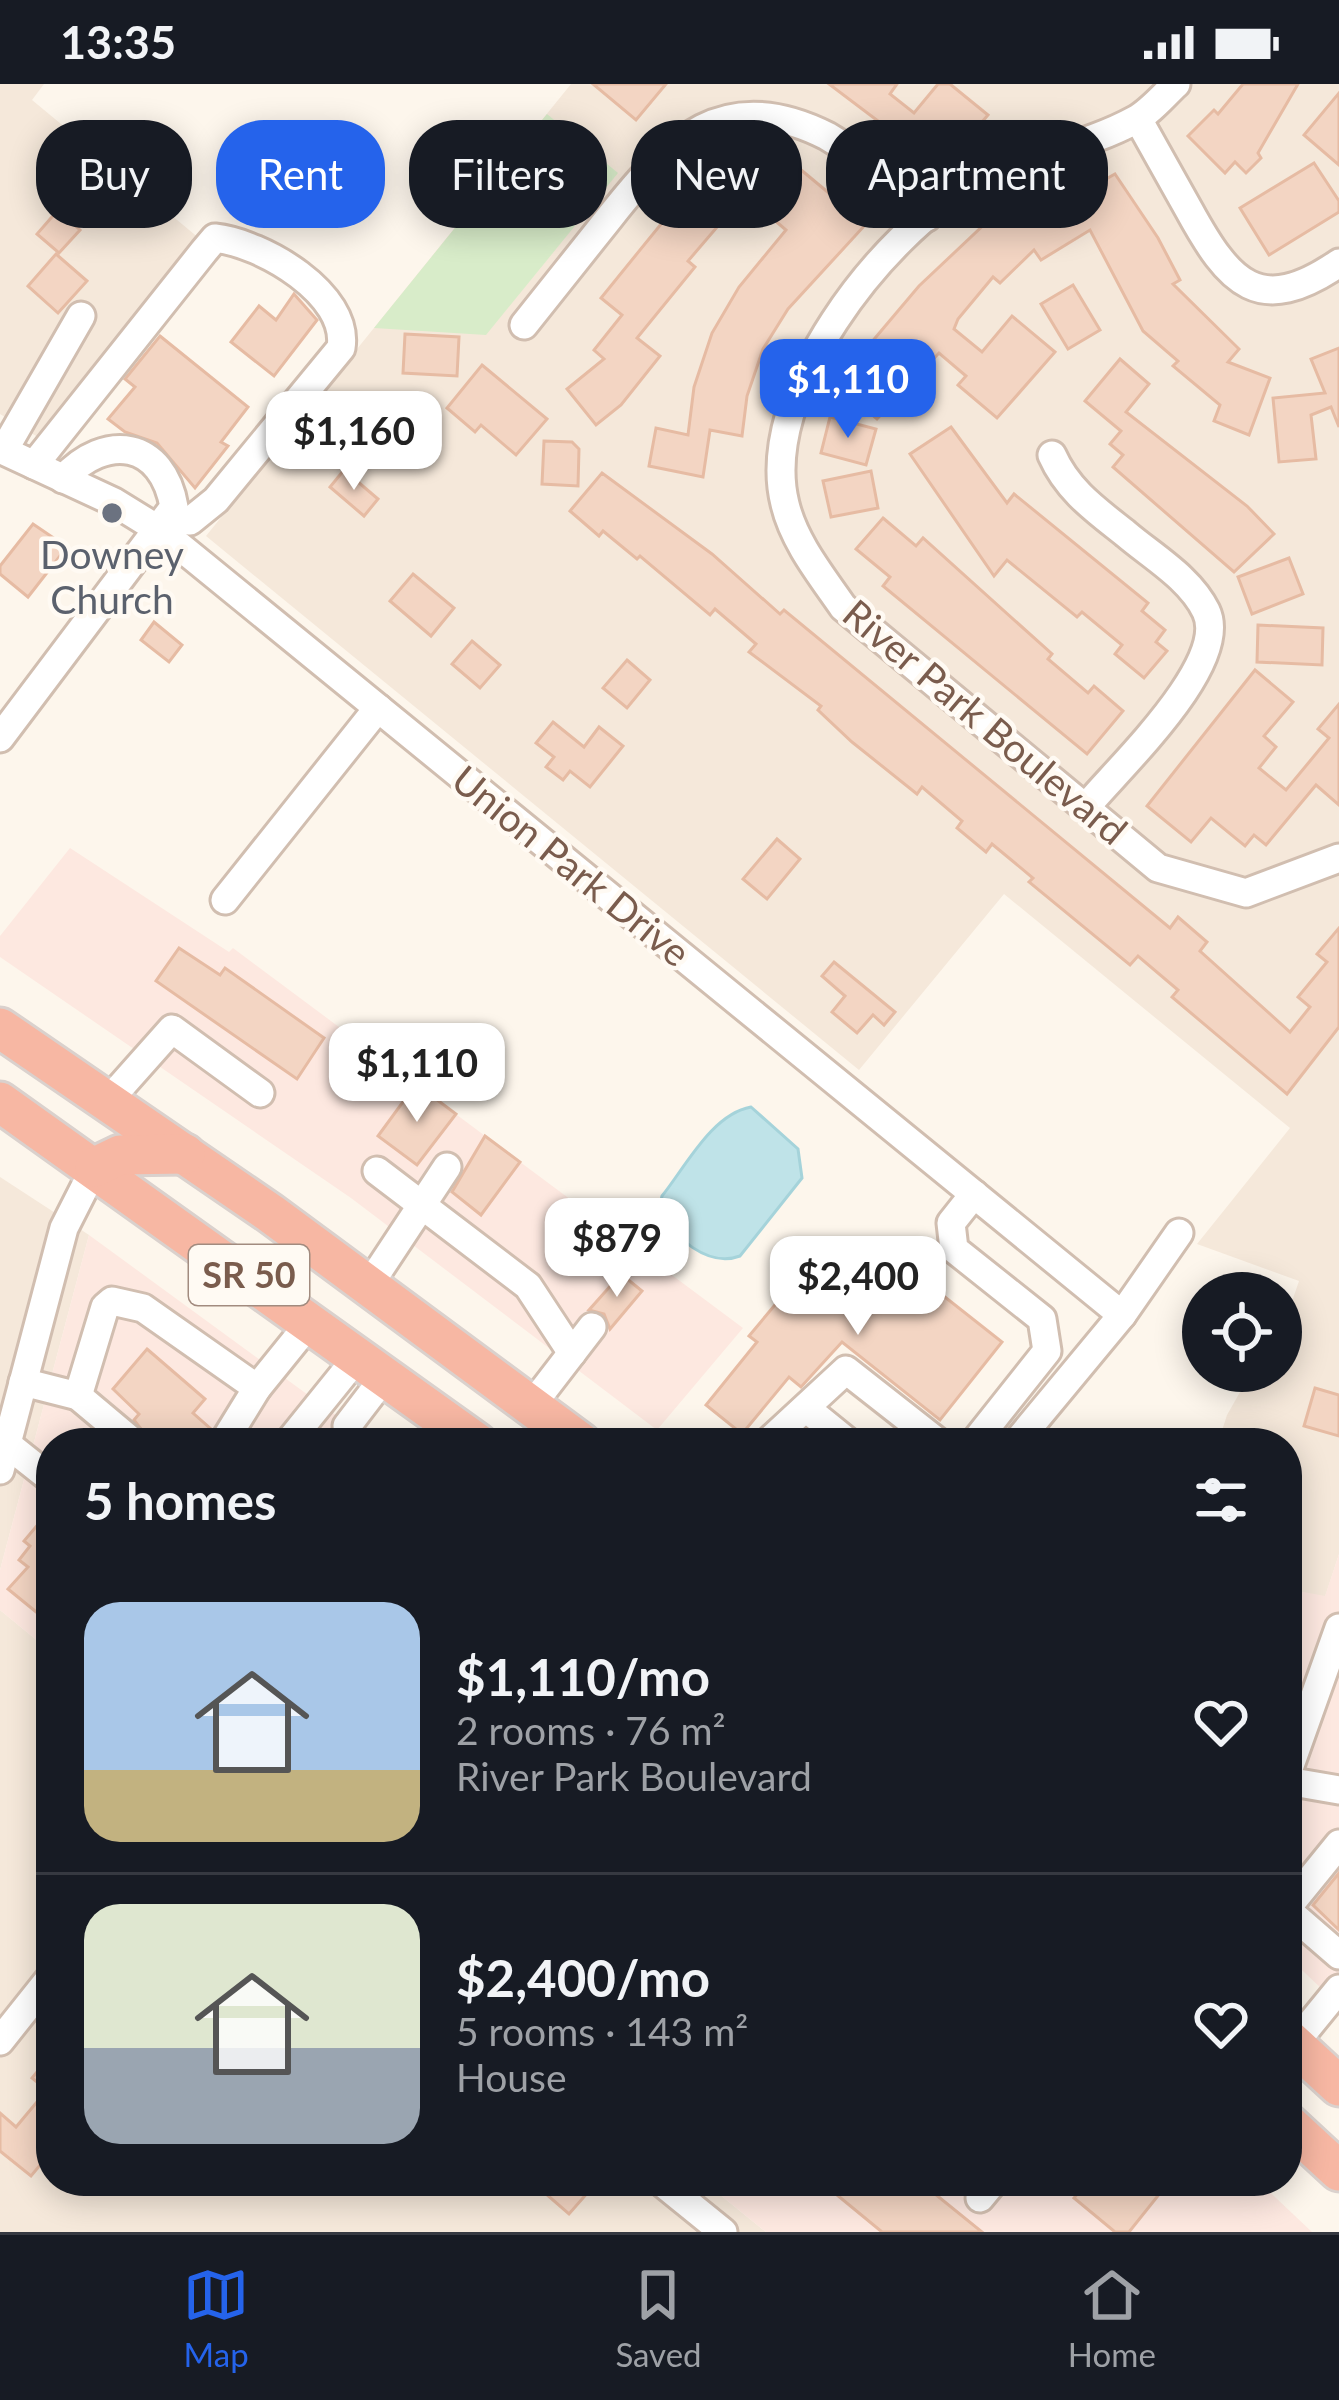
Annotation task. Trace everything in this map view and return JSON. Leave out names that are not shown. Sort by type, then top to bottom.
[{"type":"highway","name":"SR 50","points":[[0,1028],[369,1285],[562,1428]]},
{"type":"highway","points":[[8,1107],[82,1114],[109,1101]]},
{"type":"highway","name":"SR 50","points":[[8,1107],[457,1428]]},
{"type":"highway","points":[[95,1167],[120,1155],[185,1154]]},
{"type":"highway","points":[[1302,2052],[1339,2086]]},
{"type":"highway","points":[[1302,2137],[1339,2171]]},
{"type":"street","name":"River Park Boulevard","points":[[1108,129],[1138,119],[1176,84]]},
{"type":"street","points":[[524,325],[682,132],[711,116],[751,110],[793,119],[826,135]]},
{"type":"street","points":[[1138,119],[1216,259],[1237,281],[1274,292],[1306,285],[1339,262]]},
{"type":"street","name":"River Park Boulevard","points":[[917,228],[817,344],[790,401],[782,447],[784,503],[806,555],[843,607],[1158,868],[1246,892],[1339,858]]},
{"type":"street","points":[[34,465],[215,238],[239,241],[336,309],[345,327],[341,348],[217,500],[190,520],[164,524]]},
{"type":"street","points":[[2,449],[81,316]]},
{"type":"street","points":[[0,738],[174,507],[170,482],[142,456],[114,446],[94,452],[63,479]]},
{"type":"street","name":"Union Park Drive","points":[[2,449],[164,524],[378,708],[1122,1315]]},
{"type":"street","points":[[1052,455],[1065,484],[1190,587],[1208,614],[1210,648],[1195,678],[1086,807]]},
{"type":"street","points":[[225,901],[378,708]]},
{"type":"street","points":[[109,1101],[172,1030],[260,1094]]},
{"type":"street","points":[[36,1472],[3,1457],[64,1228],[95,1167]]},
{"type":"street","points":[[369,1285],[425,1207],[447,1167]]},
{"type":"street","points":[[377,1172],[528,1286],[572,1353]]},
{"type":"street","points":[[974,1194],[951,1223],[954,1249],[1042,1319],[1047,1351],[986,1428]]},
{"type":"street","points":[[1028,1428],[1122,1315],[1179,1233]]},
{"type":"street","points":[[78,1396],[105,1307],[120,1300],[143,1308],[257,1388]]},
{"type":"street","points":[[233,1428],[257,1388],[312,1320]]},
{"type":"street","points":[[532,1405],[592,1328]]},
{"type":"street","points":[[300,1428],[320,1404],[373,1365]]},
{"type":"street","points":[[350,1428],[373,1365]]},
{"type":"street","points":[[785,1428],[846,1370],[920,1428]]},
{"type":"street","points":[[23,1382],[78,1396],[116,1428]]},
{"type":"street","points":[[320,1404],[342,1428]]},
{"type":"street","points":[[807,1409],[830,1428]]},
{"type":"street","points":[[1302,1735],[1339,1628]]},
{"type":"street","points":[[1302,1781],[1339,1790]]},
{"type":"street","points":[[1302,1890],[1339,1844]]},
{"type":"street","points":[[1302,1922],[1339,1955]]},
{"type":"street","points":[[1302,2028],[1339,1989]]},
{"type":"street","points":[[0,2042],[36,1996]]},
{"type":"street","points":[[679,2196],[723,2232]]},
{"type":"shaded area","points":[[0,84],[44,84],[32,100],[56,120],[36,120],[36,228],[187,228],[200,239],[41,439],[0,414]]},
{"type":"shaded area","points":[[571,84],[1339,84],[1339,1554],[1325,1597],[1302,1592],[1302,1428],[1223,1428],[1240,1392],[1302,1392],[1302,1272],[1274,1272],[1197,1244],[1290,1128],[1004,894],[859,1070],[206,536],[455,228],[607,228],[607,120],[542,120]]},
{"type":"shaded area","points":[[70,848],[229,952],[233,948],[743,1328],[654,1428],[351,1198],[0,957],[0,936]]},
{"type":"shaded area","points":[[0,1177],[89,1235],[0,1570]]},
{"type":"shaded area","points":[[89,1235],[353,1428],[38,1428]]},
{"type":"shaded area","points":[[36,1434],[36,1640],[0,1610],[0,1570]]},
{"type":"shaded area","points":[[1339,1554],[1339,2005],[1302,1970],[1302,1592],[1325,1596]]},
{"type":"shaded area","points":[[0,1610],[36,1640],[36,2196],[722,2196],[766,2232],[0,2232]]},
{"type":"shaded area","points":[[722,2196],[1274,2196],[1312,2232],[766,2232]]},
{"type":"green space","points":[[607,164],[618,173],[607,186]]},
{"type":"green space","points":[[455,228],[573,228],[486,335],[374,328]]},
{"type":"water","points":[[751,1107],[798,1149],[802,1178],[740,1256],[716,1258],[693,1248],[673,1230],[659,1210],[662,1196],[712,1130]]},
{"type":"building","points":[[593,84],[666,84],[636,120]]},
{"type":"building","points":[[829,84],[897,84],[890,94],[914,113],[938,84],[950,84],[988,115],[984,120],[877,120]]},
{"type":"building","points":[[1243,84],[1298,84],[1258,153],[1261,158],[1246,173],[1235,162],[1225,173],[1188,136],[1214,110],[1218,114]]},
{"type":"building","points":[[1339,93],[1339,165],[1304,135]]},
{"type":"building","points":[[1314,163],[1339,201],[1339,212],[1269,255],[1240,208]]},
{"type":"building","points":[[802,171],[826,191],[826,228],[862,228],[788,309],[763,349],[747,396],[742,436],[710,430],[703,477],[649,466],[656,428],[688,435],[694,387],[712,333],[739,287],[786,230],[802,228]]},
{"type":"building","points":[[1115,174],[1158,238],[1180,280],[1173,284],[1239,349],[1228,362],[1270,378],[1249,435],[1214,421],[1220,405],[1173,366],[1178,361],[1143,331],[1090,230],[1041,260],[1034,250],[1000,283],[993,277],[958,319],[954,329],[982,352],[1012,316],[1055,352],[997,418],[958,385],[966,376],[939,353],[877,419],[844,391],[872,357],[865,350],[919,286],[981,228],[1108,228],[1108,178]]},
{"type":"building","points":[[42,228],[80,230],[59,253],[37,234]]},
{"type":"building","points":[[658,228],[716,228],[688,261],[695,267],[637,338],[660,356],[621,405],[596,425],[567,389],[604,359],[594,350],[622,315],[601,298]]},
{"type":"building","points":[[56,254],[87,281],[58,313],[28,286]]},
{"type":"building","points":[[1073,285],[1100,330],[1068,349],[1041,304]]},
{"type":"building","points":[[294,294],[317,320],[274,376],[231,342],[259,306],[276,320]]},
{"type":"building","points":[[405,334],[459,337],[457,376],[403,373]]},
{"type":"building","points":[[160,336],[248,407],[221,442],[228,446],[195,488],[157,443],[125,432],[108,419],[135,387],[125,379]]},
{"type":"building","points":[[1339,348],[1339,427],[1331,407],[1311,415],[1316,459],[1279,462],[1273,398],[1325,393],[1311,359]]},
{"type":"building","points":[[1120,359],[1149,384],[1126,412],[1247,506],[1274,534],[1234,572],[1113,467],[1123,455],[1110,444],[1121,431],[1085,401]]},
{"type":"building","points":[[482,365],[547,419],[516,455],[481,425],[475,432],[447,408]]},
{"type":"building","points":[[830,417],[876,429],[866,465],[821,453]]},
{"type":"building","points":[[951,427],[1007,503],[1014,494],[1148,603],[1142,611],[1165,630],[1156,642],[1167,651],[1144,678],[1115,654],[1122,645],[1082,612],[1077,617],[1007,560],[994,576],[910,454]]},
{"type":"building","points":[[544,441],[572,442],[579,449],[578,486],[542,484]]},
{"type":"building","points":[[344,470],[378,499],[364,516],[330,487]]},
{"type":"building","points":[[871,471],[878,508],[831,517],[823,481]]},
{"type":"building","points":[[602,473],[712,554],[780,614],[784,610],[1170,928],[1178,917],[1207,942],[1200,951],[1290,1032],[1310,1007],[1298,997],[1327,962],[1317,954],[1339,928],[1339,1027],[1287,1094],[1172,997],[1178,990],[1138,956],[1130,965],[1029,882],[1033,878],[992,844],[986,852],[957,828],[962,821],[922,787],[917,794],[852,742],[818,710],[821,706],[749,652],[756,644],[715,609],[710,615],[640,556],[637,559],[603,531],[599,536],[570,511]]},
{"type":"building","points":[[883,518],[916,546],[923,538],[1052,654],[1048,659],[1088,693],[1094,686],[1123,711],[1087,754],[883,586],[890,577],[856,549]]},
{"type":"building","points":[[33,524],[67,547],[28,597],[0,574],[0,566]]},
{"type":"building","points":[[1289,558],[1303,594],[1252,614],[1238,577]]},
{"type":"building","points":[[413,574],[454,608],[431,636],[390,601]]},
{"type":"building","points":[[154,622],[182,645],[169,662],[141,640]]},
{"type":"building","points":[[1258,625],[1323,628],[1322,665],[1257,662]]},
{"type":"building","points":[[472,641],[500,665],[480,688],[452,664]]},
{"type":"building","points":[[627,660],[650,680],[627,708],[603,688]]},
{"type":"building","points":[[1255,670],[1293,702],[1264,736],[1276,747],[1259,768],[1286,790],[1329,738],[1318,729],[1339,704],[1339,805],[1316,785],[1266,845],[1254,835],[1245,846],[1211,818],[1191,842],[1147,806]]},
{"type":"building","points":[[553,722],[584,747],[599,727],[623,746],[590,787],[570,771],[563,780],[546,767],[554,757],[536,743]]},
{"type":"building","points":[[777,839],[800,859],[767,899],[743,879]]},
{"type":"building","points":[[179,948],[220,975],[225,968],[324,1038],[297,1079],[156,981]]},
{"type":"building","points":[[834,962],[895,1012],[884,1025],[873,1015],[857,1033],[832,1012],[845,996],[822,976]]},
{"type":"building","points":[[416,1084],[456,1114],[417,1165],[378,1136]]},
{"type":"building","points":[[485,1136],[520,1162],[481,1215],[452,1192]]},
{"type":"building","points":[[830,1239],[895,1293],[912,1271],[1002,1342],[940,1420],[842,1342],[801,1387],[789,1377],[747,1428],[735,1428],[706,1405],[757,1342],[749,1336]]},
{"type":"building","points":[[621,1274],[642,1291],[610,1329],[604,1314],[589,1310]]},
{"type":"building","points":[[147,1349],[205,1399],[193,1413],[210,1428],[140,1428],[134,1420],[139,1414],[113,1389]]},
{"type":"building","points":[[1315,1388],[1339,1395],[1339,1436],[1304,1426]]},
{"type":"building","points":[[36,1527],[36,1612],[8,1589],[28,1567],[19,1560],[30,1546],[24,1541]]},
{"type":"building","points":[[1339,1873],[1339,1930],[1313,1905]]},
{"type":"building","points":[[36,2103],[36,2170],[31,2176],[0,2151],[0,2113],[16,2127]]},
{"type":"building","points":[[548,2196],[585,2196],[569,2214]]},
{"type":"building","points":[[838,2196],[938,2196],[982,2232],[882,2232]]},
{"type":"building","points":[[1158,2196],[1129,2232],[1115,2232],[1074,2198]]},
{"type":"place","name":"Downey Church","points":[[112,513]]}]
